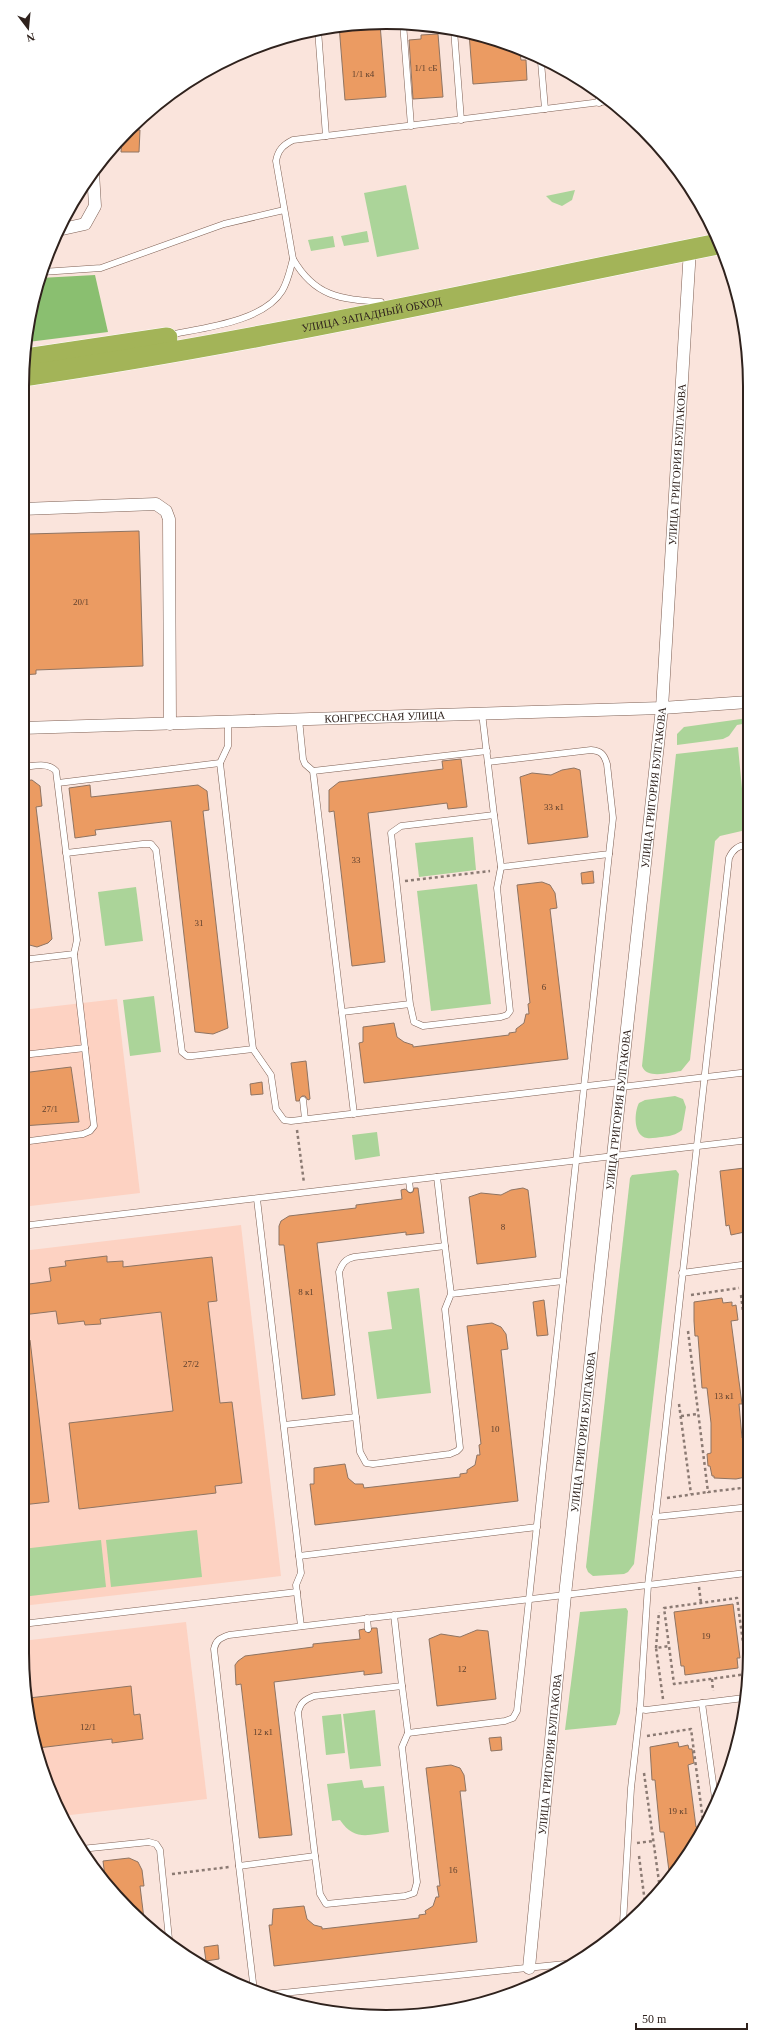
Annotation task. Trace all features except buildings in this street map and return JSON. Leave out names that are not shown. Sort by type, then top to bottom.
[{"type":"highway","name":"УЛИЦА ЗАПАДНЫЙ ОБХОД","points":[[30,358],[130,344],[381,302],[708,231]]},
{"type":"highway","name":"УЛИЦА ЗАПАДНЫЙ ОБХОД","points":[[29,375],[101,365],[303,328],[714,245]]},
{"type":"street","points":[[66,228],[85,224],[95,206],[94,182]]},
{"type":"street","name":"УЛИЦА ГРИГОРИЯ БУЛГАКОВА","points":[[529,1968],[565,1595],[662,708],[690,249]]},
{"type":"street","points":[[29,509],[156,504],[166,511],[170,519],[170,724]]},
{"type":"street","name":"КОНГРЕССНАЯ УЛИЦА","points":[[29,728],[662,708],[743,702]]},
{"type":"lane","points":[[404,30],[411,126]]},
{"type":"lane","points":[[318,36],[326,136]]},
{"type":"lane","points":[[454,36],[461,120]]},
{"type":"lane","points":[[541,65],[545,109]]},
{"type":"lane","points":[[381,302],[346,299],[330,295],[312,284],[300,272],[293,259],[276,161],[278,152],[284,145],[293,140],[602,102]]},
{"type":"lane","points":[[48,272],[101,268],[224,224],[284,210]]},
{"type":"lane","points":[[130,344],[236,320],[255,314],[272,302],[282,292],[290,275],[293,259]]},
{"type":"lane","points":[[482,713],[487,751],[500,868],[497,888],[510,1011],[507,1015],[500,1017],[423,1026],[414,1022],[410,1004],[390,838],[391,833],[396,828],[494,815]]},
{"type":"lane","points":[[299,719],[303,759],[305,764],[313,771],[354,1114]]},
{"type":"lane","points":[[228,722],[228,746],[220,764],[253,1049],[271,1075],[279,1114],[284,1120],[354,1114],[584,1086],[621,1085],[704,1078],[743,1073]]},
{"type":"lane","points":[[408,1733],[505,1721],[513,1718],[517,1711],[613,818],[605,757],[599,751],[591,750],[488,762]]},
{"type":"lane","points":[[313,771],[451,758],[487,751]]},
{"type":"lane","points":[[58,783],[79,783],[220,764]]},
{"type":"lane","points":[[29,767],[52,766],[56,771],[77,940],[74,954],[94,1120],[90,1131],[83,1134],[29,1141]]},
{"type":"lane","points":[[66,853],[151,844],[156,850],[182,1052],[187,1056],[192,1056],[253,1049]]},
{"type":"lane","points":[[623,1919],[631,1788],[640,1709],[648,1585],[696,1146],[729,858],[732,852],[743,846]]},
{"type":"lane","points":[[500,868],[609,854]]},
{"type":"lane","points":[[29,959],[74,954]]},
{"type":"lane","points":[[342,1012],[410,1004]]},
{"type":"lane","points":[[29,1054],[85,1048]]},
{"type":"lane","points":[[303,1100],[305,1119]]},
{"type":"lane","points":[[29,1225],[743,1141]]},
{"type":"lane","points":[[437,1177],[451,1294],[445,1309],[460,1442],[457,1451],[450,1454],[372,1464],[366,1463],[360,1452],[339,1272],[347,1259],[354,1257],[445,1246]]},
{"type":"lane","points":[[409,1181],[410,1189]]},
{"type":"lane","points":[[257,1199],[301,1573],[296,1585],[301,1626]]},
{"type":"lane","points":[[682,1273],[743,1265]]},
{"type":"lane","points":[[451,1294],[563,1281]]},
{"type":"lane","points":[[284,1425],[356,1417]]},
{"type":"lane","points":[[655,1518],[743,1508]]},
{"type":"lane","points":[[299,1556],[536,1527]]},
{"type":"lane","points":[[253,1985],[214,1649],[216,1642],[220,1637],[743,1573]]},
{"type":"lane","points":[[29,1623],[297,1592]]},
{"type":"lane","points":[[394,1615],[408,1733],[402,1747],[417,1882],[414,1893],[405,1896],[326,1904],[320,1894],[315,1856],[298,1713],[300,1705],[306,1699],[314,1696],[402,1686]]},
{"type":"lane","points":[[367,1618],[368,1629]]},
{"type":"lane","points":[[640,1709],[664,1708],[740,1698]]},
{"type":"lane","points":[[702,1703],[714,1793]]},
{"type":"lane","points":[[87,1848],[149,1842],[156,1844],[160,1850],[169,1936]]},
{"type":"lane","points":[[239,1866],[315,1856]]},
{"type":"lane","points":[[279,1993],[559,1965]]},
{"type":"path","points":[[396,882],[500,868]]},
{"type":"path","points":[[296,1120],[305,1193]]},
{"type":"path","points":[[690,1300],[691,1294],[740,1288],[743,1311]]},
{"type":"path","points":[[684,1342],[687,1328],[708,1492]]},
{"type":"path","points":[[679,1401],[691,1494]]},
{"type":"path","points":[[681,1416],[698,1414]]},
{"type":"path","points":[[657,1499],[743,1488]]},
{"type":"path","points":[[698,1579],[701,1603]]},
{"type":"path","points":[[742,1674],[674,1684],[664,1608],[737,1598],[743,1643]]},
{"type":"path","points":[[659,1612],[656,1648],[664,1708]]},
{"type":"path","points":[[656,1648],[669,1646]]},
{"type":"path","points":[[646,1743],[647,1735],[691,1729],[703,1817]]},
{"type":"path","points":[[643,1766],[659,1882]]},
{"type":"path","points":[[644,1898],[637,1843],[653,1841]]},
{"type":"path","points":[[162,1875],[239,1866]]},
{"type":"shaded area","points":[[117,999],[140,1193],[29,1206],[29,1009]]},
{"type":"shaded area","points":[[241,1225],[281,1576],[29,1605],[29,1250]]},
{"type":"shaded area","points":[[186,1622],[207,1799],[68,1815],[56,1790],[48,1768],[36,1723],[32,1700],[29,1640]]},
{"type":"green space","points":[[406,185],[419,249],[377,257],[364,193]]},
{"type":"green space","points":[[575,190],[572,200],[562,206],[552,202],[546,196]]},
{"type":"green space","points":[[367,231],[369,242],[344,246],[341,236]]},
{"type":"green space","points":[[333,236],[335,247],[311,251],[308,240]]},
{"type":"green space","points":[[95,275],[108,332],[32,342],[36,316],[46,278]]},
{"type":"green space","points":[[743,719],[743,724],[737,725],[729,736],[723,739],[677,745],[677,734],[684,727]]},
{"type":"green space","points":[[738,747],[743,799],[743,831],[720,836],[715,841],[690,1060],[681,1071],[654,1074],[649,1073],[642,1066],[676,754]]},
{"type":"green space","points":[[473,837],[476,870],[419,877],[415,843]]},
{"type":"green space","points":[[477,884],[491,1004],[431,1011],[417,891]]},
{"type":"green space","points":[[136,887],[143,941],[105,946],[98,892]]},
{"type":"green space","points":[[154,996],[161,1052],[130,1056],[123,1000]]},
{"type":"green space","points":[[675,1096],[683,1099],[686,1107],[682,1130],[668,1136],[647,1138],[642,1136],[639,1133],[636,1123],[636,1112],[639,1103],[645,1100]]},
{"type":"green space","points":[[377,1132],[380,1156],[355,1160],[352,1135]]},
{"type":"green space","points":[[676,1170],[679,1174],[634,1564],[628,1572],[624,1574],[593,1576],[588,1572],[586,1567],[630,1178],[632,1175]]},
{"type":"green space","points":[[419,1288],[431,1393],[377,1399],[368,1332],[392,1329],[387,1292]]},
{"type":"green space","points":[[197,1530],[202,1577],[111,1587],[106,1540]]},
{"type":"green space","points":[[101,1540],[106,1587],[29,1596],[29,1548]]},
{"type":"green space","points":[[626,1608],[628,1611],[620,1713],[616,1725],[565,1730],[580,1612]]},
{"type":"green space","points":[[375,1710],[381,1766],[350,1769],[343,1714]]},
{"type":"green space","points":[[341,1714],[345,1753],[326,1755],[322,1716]]},
{"type":"green space","points":[[362,1780],[364,1788],[384,1786],[389,1832],[368,1835],[356,1834],[345,1827],[340,1820],[332,1821],[327,1784]]}]
